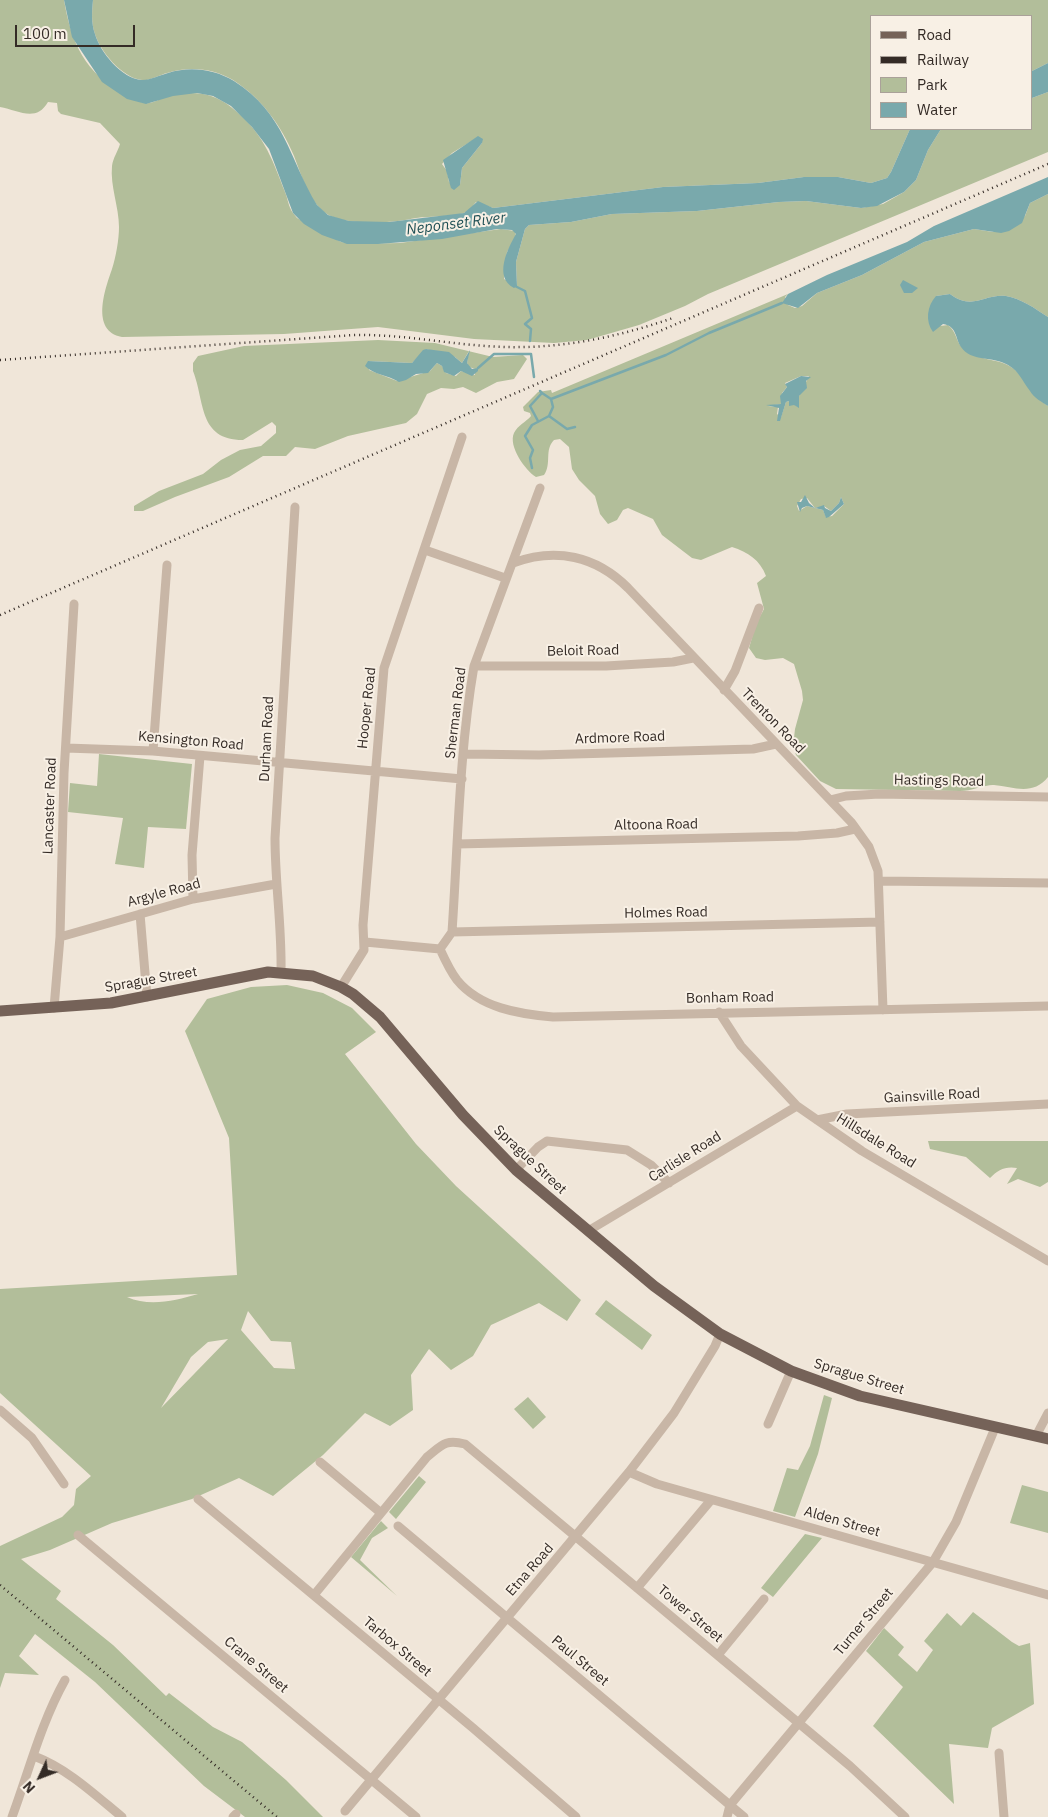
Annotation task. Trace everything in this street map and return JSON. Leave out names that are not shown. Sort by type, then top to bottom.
[{"type":"main road","name":"Sprague Street","points":[[0,1012],[112,1003],[268,972],[313,976],[341,987],[354,994],[380,1017],[463,1115],[516,1170],[654,1286],[720,1334],[792,1372],[860,1396],[1042,1438]]},
{"type":"street","name":"Hooper Road","points":[[341,987],[362,954],[365,942],[364,925],[384,668],[462,437]]},
{"type":"street","name":"Sherman Road","points":[[452,932],[464,754],[474,666],[505,578],[513,563],[540,488]]},
{"type":"street","name":"Durham Road","points":[[282,972],[282,938],[276,884],[275,838],[295,507]]},
{"type":"street","points":[[425,550],[505,578]]},
{"type":"street","name":"Trenton Road","points":[[513,563],[544,555],[565,555],[586,559],[600,566],[619,580],[856,829],[874,856],[879,881],[883,1010]]},
{"type":"street","points":[[153,751],[166,565]]},
{"type":"street","name":"Lancaster Road","points":[[54,1008],[60,936],[66,748],[74,604]]},
{"type":"street","points":[[724,690],[735,671],[759,608]]},
{"type":"street","name":"Beloit Road","points":[[474,666],[606,666],[677,662],[693,658]]},
{"type":"street","name":"Ardmore Road","points":[[464,754],[539,755],[753,748],[776,744]]},
{"type":"street","name":"Kensington Road","points":[[66,748],[153,751],[462,779]]},
{"type":"street","points":[[193,899],[192,855],[200,756]]},
{"type":"street","name":"Hastings Road","points":[[830,800],[846,796],[879,794],[1048,797]]},
{"type":"street","name":"Altoona Road","points":[[457,844],[788,836],[837,834],[856,829]]},
{"type":"street","points":[[879,881],[1048,882]]},
{"type":"street","name":"Argyle Road","points":[[60,936],[193,899],[276,884]]},
{"type":"street","points":[[140,914],[147,997]]},
{"type":"street","name":"Holmes Road","points":[[452,932],[880,922]]},
{"type":"street","points":[[365,942],[440,949],[452,932]]},
{"type":"street","name":"Bonham Road","points":[[440,949],[454,976],[464,987],[481,1000],[505,1010],[553,1017],[1048,1006]]},
{"type":"street","name":"Hillsdale Road","points":[[719,1012],[742,1046],[797,1106],[862,1151],[1048,1261]]},
{"type":"street","name":"Gainsville Road","points":[[817,1120],[846,1114],[1048,1104]]},
{"type":"street","name":"Carlisle Road","points":[[588,1231],[797,1106]]},
{"type":"street","points":[[516,1170],[538,1147],[547,1141],[627,1150],[651,1165],[670,1183]]},
{"type":"street","name":"Etna Road","points":[[345,1811],[630,1472],[674,1413],[715,1346],[720,1334]]},
{"type":"street","points":[[768,1424],[792,1372]]},
{"type":"street","points":[[0,1410],[32,1438],[45,1453],[64,1484]]},
{"type":"street","points":[[1042,1438],[1048,1413]]},
{"type":"street","name":"Turner Street","points":[[727,1817],[730,1805],[933,1562],[956,1522],[995,1428]]},
{"type":"street","name":"Tower Street","points":[[381,1513],[427,1457],[444,1444],[452,1441],[465,1444],[850,1766],[905,1817]]},
{"type":"street","points":[[314,1595],[381,1513],[320,1462]]},
{"type":"street","name":"Alden Street","points":[[630,1472],[657,1484],[711,1500],[1048,1595]]},
{"type":"street","name":"Tarbox Street","points":[[198,1499],[576,1817]]},
{"type":"street","points":[[637,1588],[711,1500]]},
{"type":"street","name":"Paul Street","points":[[398,1526],[744,1817]]},
{"type":"street","name":"Crane Street","points":[[78,1535],[416,1817]]},
{"type":"street","points":[[718,1656],[764,1599]]},
{"type":"street","points":[[12,1817],[34,1756],[46,1715],[65,1680]]},
{"type":"street","points":[[999,1753],[1004,1817]]},
{"type":"street","points":[[34,1756],[54,1764],[68,1773],[122,1817]]},
{"type":"green space","points":[[0,0],[64,0],[71,30],[82,55],[90,67],[111,86],[137,101],[145,103],[172,95],[190,93],[207,95],[223,102],[242,116],[265,145],[290,208],[297,218],[341,242],[355,244],[400,243],[501,229],[515,231],[516,236],[507,252],[504,279],[517,286],[516,262],[525,229],[529,225],[571,222],[612,214],[697,211],[779,202],[806,201],[861,208],[883,204],[904,192],[916,180],[928,150],[940,130],[1033,130],[1033,98],[1048,92],[1048,152],[708,294],[685,306],[639,325],[587,340],[554,343],[474,339],[378,327],[284,334],[122,337],[112,333],[106,327],[102,308],[106,287],[115,259],[118,237],[119,219],[112,174],[113,163],[120,144],[100,123],[61,114],[58,111],[57,103],[48,102],[38,112],[32,114],[0,107]]},
{"type":"green space","points":[[93,0],[1048,0],[1048,63],[1033,70],[1033,15],[870,15],[870,130],[910,130],[887,178],[871,183],[838,177],[804,177],[758,183],[663,187],[493,208],[476,202],[468,211],[458,214],[395,221],[355,222],[332,217],[318,207],[309,193],[283,134],[269,113],[243,87],[225,76],[201,69],[184,69],[145,80],[134,78],[113,63],[102,48],[95,34],[92,17]],"holes":[[[475,139],[482,143],[462,168],[460,185],[449,182],[447,171],[442,164],[452,153]]]},
{"type":"green space","points":[[1048,194],[1048,317],[1022,301],[1006,296],[972,302],[958,299],[950,294],[936,296],[940,326],[948,325],[960,345],[968,352],[1008,365],[1014,369],[1038,398],[1048,406],[1048,777],[1036,787],[1023,789],[991,785],[960,791],[836,789],[820,781],[796,755],[793,747],[795,729],[803,700],[794,664],[783,658],[765,660],[756,658],[749,648],[756,624],[764,609],[757,583],[766,576],[757,561],[743,551],[732,547],[701,560],[692,558],[662,535],[653,519],[628,508],[623,510],[617,520],[608,524],[600,514],[595,496],[579,480],[572,469],[569,447],[560,439],[554,440],[549,448],[546,471],[544,475],[536,477],[527,469],[515,451],[513,444],[514,433],[531,416],[530,413],[524,411],[523,407],[538,392],[551,390],[552,393],[788,294],[785,297],[788,305],[795,308],[802,306],[817,293],[862,275],[924,242],[974,229],[993,232],[1025,216],[1030,203]],"holes":[[[801,376],[809,376],[799,396],[798,407],[789,401],[786,402],[781,417],[777,414],[778,407],[768,406],[781,404],[782,393],[787,387],[785,383]],[[841,497],[844,504],[832,516],[826,517],[823,510],[815,508],[824,506],[831,511],[839,503]],[[807,498],[815,508],[807,506],[799,511],[797,506],[801,499]]]},
{"type":"green space","points":[[378,340],[435,343],[469,351],[493,357],[523,355],[527,359],[514,379],[497,382],[476,393],[463,387],[454,389],[441,388],[427,394],[417,414],[406,423],[348,436],[315,449],[295,447],[286,456],[263,456],[229,477],[143,511],[134,511],[134,506],[159,491],[203,474],[221,460],[240,450],[261,446],[276,433],[276,426],[272,422],[243,440],[228,438],[218,433],[211,426],[202,406],[193,371],[193,363],[198,356],[244,346]],"holes":[[[426,349],[455,357],[462,363],[469,351],[467,363],[469,367],[475,369],[475,375],[461,371],[456,376],[446,373],[442,366],[437,363],[430,371],[397,381],[369,370],[368,361],[412,363]]]},
{"type":"green space","points":[[99,754],[192,764],[186,829],[148,827],[144,868],[115,864],[123,818],[68,812],[70,783],[97,786]]},
{"type":"green space","points":[[287,985],[323,993],[352,1008],[376,1032],[345,1054],[416,1144],[456,1186],[581,1300],[567,1321],[539,1303],[491,1325],[473,1356],[451,1370],[429,1349],[411,1375],[413,1410],[390,1426],[365,1413],[323,1455],[273,1496],[239,1478],[192,1499],[112,1523],[50,1550],[21,1559],[61,1591],[56,1599],[113,1645],[166,1696],[169,1693],[213,1727],[242,1742],[286,1780],[323,1817],[245,1817],[204,1786],[95,1682],[35,1634],[19,1656],[39,1675],[5,1673],[0,1688],[0,1546],[62,1517],[74,1505],[76,1489],[91,1476],[0,1393],[0,1289],[237,1275],[229,1138],[185,1031],[207,999],[251,987]],"holes":[[[198,1294],[162,1302],[144,1302],[127,1297]],[[248,1311],[271,1341],[291,1342],[295,1369],[274,1368],[241,1330]],[[228,1339],[161,1408],[191,1357],[208,1342]]]},
{"type":"green space","points":[[928,1141],[1048,1141],[1048,1182],[1040,1187],[1018,1179],[1007,1184],[1017,1168],[1002,1169],[990,1178],[966,1157],[930,1149]]},
{"type":"green space","points":[[606,1300],[652,1335],[642,1350],[595,1314]]},
{"type":"green space","points":[[824,1395],[832,1398],[818,1454],[795,1517],[773,1511],[787,1468],[798,1470],[810,1446]]},
{"type":"green space","points":[[528,1397],[546,1417],[533,1429],[514,1409]]},
{"type":"green space","points":[[419,1476],[426,1482],[396,1519],[389,1512]]},
{"type":"green space","points":[[1022,1485],[1048,1492],[1048,1533],[1010,1523]]},
{"type":"green space","points":[[381,1521],[388,1528],[372,1538],[360,1560],[397,1596],[351,1557]]},
{"type":"green space","points":[[805,1534],[822,1538],[773,1597],[761,1588]]},
{"type":"green space","points":[[973,1612],[1019,1646],[1030,1643],[1034,1704],[992,1728],[988,1748],[949,1744],[954,1804],[873,1726],[903,1687],[866,1651],[884,1628],[904,1647],[898,1655],[917,1672],[933,1650],[924,1641],[947,1613],[961,1626]]},
{"type":"water","name":"Neponset River","points":[[64,0],[93,0],[92,21],[98,41],[107,56],[127,75],[145,80],[176,71],[193,69],[210,71],[234,81],[265,107],[284,138],[317,205],[328,215],[349,221],[389,222],[464,213],[478,201],[493,208],[663,187],[758,183],[804,177],[838,177],[871,183],[887,178],[910,130],[940,130],[928,150],[916,180],[904,192],[877,206],[861,208],[806,201],[779,202],[697,211],[612,214],[571,222],[529,225],[525,229],[516,262],[517,286],[514,288],[504,277],[503,270],[506,254],[516,234],[512,230],[497,229],[442,239],[378,244],[347,244],[322,235],[304,224],[293,213],[269,149],[252,127],[231,106],[213,96],[197,93],[173,96],[146,104],[127,99],[102,82],[72,37]]},
{"type":"water","points":[[1048,63],[1048,92],[1033,98],[1033,70]]},
{"type":"water","points":[[478,136],[483,139],[482,143],[462,168],[460,185],[454,190],[451,188],[443,160]]},
{"type":"water","points":[[1048,177],[1048,194],[1030,203],[1022,223],[1009,231],[1001,233],[974,229],[924,242],[862,275],[817,293],[798,308],[782,303],[788,294],[827,275],[907,242],[934,226]]},
{"type":"water","points":[[903,280],[918,288],[912,293],[904,293],[900,285]]},
{"type":"water","points":[[950,294],[958,299],[972,302],[998,296],[1011,297],[1028,304],[1048,317],[1048,406],[1034,396],[1018,374],[1008,365],[996,360],[976,357],[965,352],[959,344],[955,333],[948,325],[943,324],[933,332],[928,318],[931,304],[936,296]]},
{"type":"water","points":[[426,349],[449,352],[462,363],[470,350],[467,363],[472,369],[478,368],[478,371],[472,376],[461,371],[454,376],[444,372],[442,366],[437,363],[428,373],[416,374],[399,382],[365,366],[368,361],[412,363]]},
{"type":"water","points":[[801,376],[811,377],[806,381],[807,388],[799,396],[799,408],[794,405],[789,406],[789,401],[786,402],[780,421],[777,421],[779,408],[766,405],[781,404],[780,396],[787,387],[785,384]]},
{"type":"water","points":[[805,495],[809,503],[815,508],[807,506],[802,508],[800,512],[797,502],[801,502]]},
{"type":"water","points":[[841,497],[844,504],[826,518],[823,510],[815,508],[824,505],[825,508],[831,511],[839,503]]},
{"type":"waterway","points":[[515,286],[525,291],[532,318],[525,324],[531,329],[530,341]]},
{"type":"waterway","points":[[551,399],[666,355],[709,333],[782,303]]},
{"type":"waterway","points":[[478,368],[494,354],[531,354]]},
{"type":"waterway","points":[[531,354],[534,377]]},
{"type":"waterway","points":[[538,421],[530,406],[542,393],[540,391]]},
{"type":"waterway","points":[[532,468],[530,458],[533,450],[525,436],[532,425],[549,416],[553,407],[551,399],[542,393]]},
{"type":"waterway","points":[[549,416],[567,429],[575,427]]},
{"type":"railway","points":[[0,615],[1048,164]]},
{"type":"railway","points":[[0,360],[354,335],[404,337],[470,345],[534,347],[581,342],[627,332],[673,318]]},
{"type":"railway","points":[[0,1585],[277,1817]]}]
